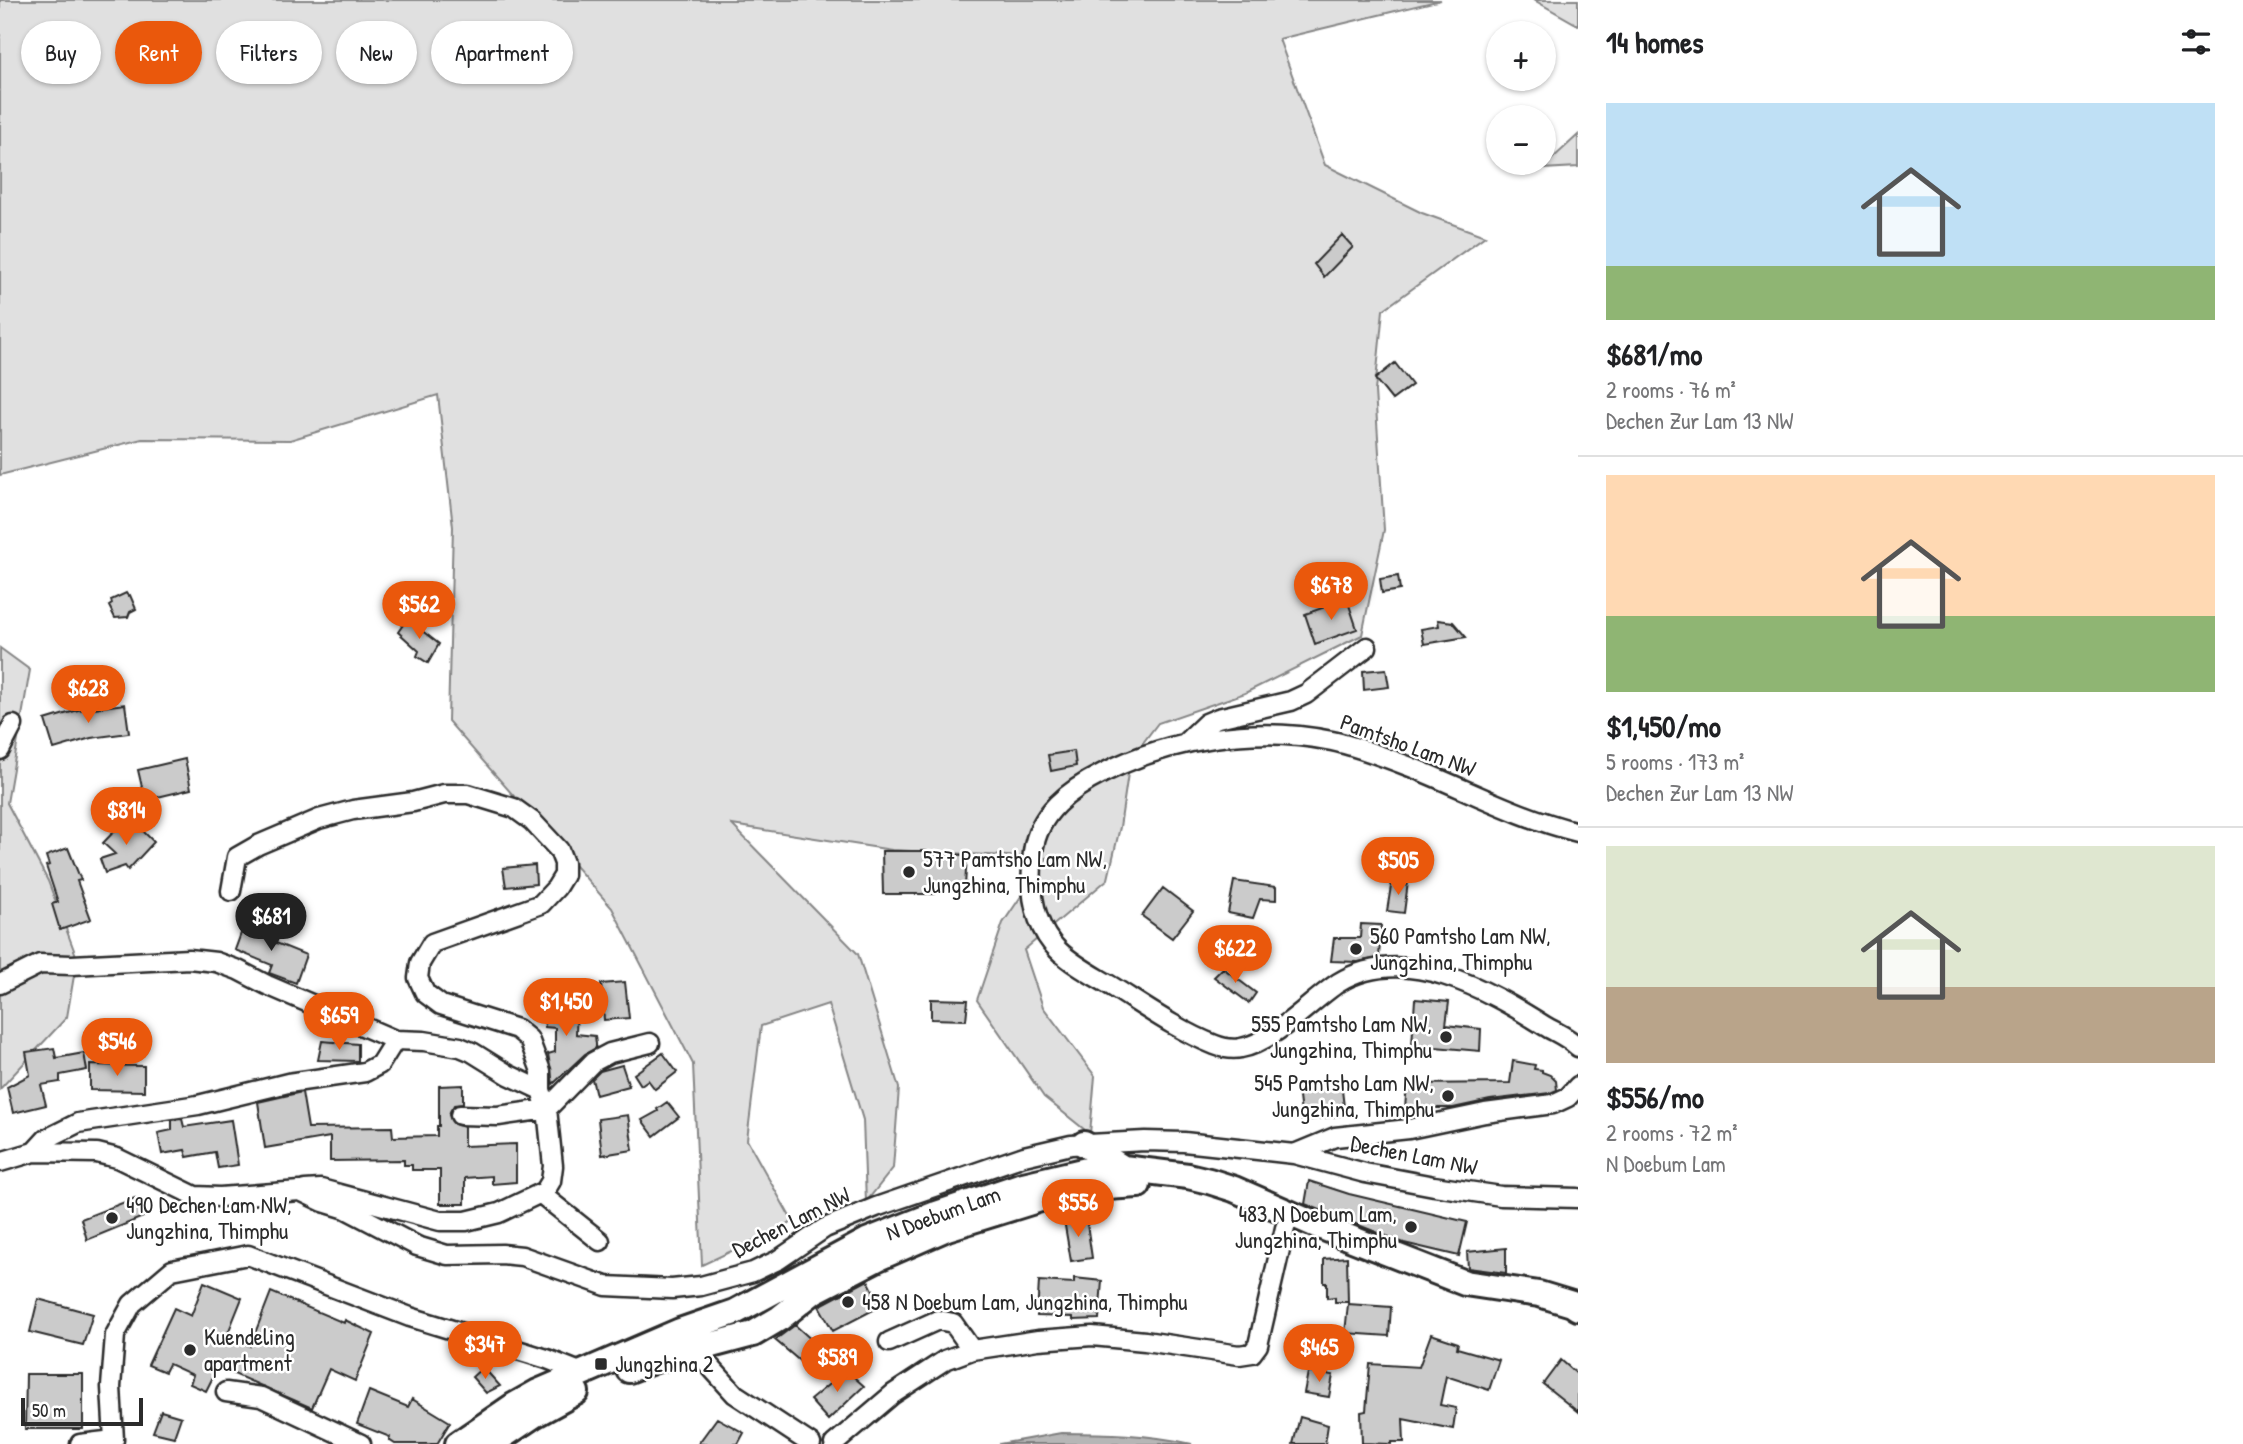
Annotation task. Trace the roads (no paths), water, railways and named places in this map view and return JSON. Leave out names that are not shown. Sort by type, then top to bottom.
[{"type":"main road","points":[[1084,1144],[1123,1168]]},
{"type":"main road","name":"N Doebum Lam","points":[[491,1444],[545,1408],[595,1383],[655,1360],[686,1340],[867,1241],[1019,1186],[1087,1170],[1123,1168],[1209,1181],[1465,1283],[1539,1294],[1578,1308]]},
{"type":"main road","name":"N Doebum Lam","points":[[458,1444],[538,1392],[585,1374],[686,1340],[753,1334],[780,1318],[814,1291],[878,1258],[947,1228],[1063,1192],[1111,1186],[1145,1185],[1217,1199],[1449,1293],[1485,1303],[1541,1312],[1567,1320],[1578,1328]]},
{"type":"street","points":[[1186,742],[1206,723],[1218,718],[1291,701],[1306,694],[1367,648]]},
{"type":"street","points":[[0,750],[13,725]]},
{"type":"street","name":"Pamtsho Lam NW","points":[[1578,832],[1532,819],[1414,768],[1353,746],[1288,734],[1256,735],[1186,742],[1146,755],[1095,777],[1044,817],[1037,830],[1031,870],[1032,895],[1042,928],[1060,952],[1163,1017],[1225,1048],[1240,1048],[1265,1038],[1343,980],[1363,972],[1396,966],[1435,972],[1466,983],[1507,1002],[1568,1038],[1578,1047]]},
{"type":"street","points":[[231,891],[237,857],[258,845],[319,819],[353,810],[413,802],[444,794],[468,794],[514,808],[532,821],[559,850],[564,863],[564,875],[541,904],[432,943],[420,963],[418,978],[425,993],[441,1005],[517,1029],[529,1039],[541,1071],[541,1090],[547,1110],[553,1166],[551,1181],[541,1194],[499,1213],[466,1221],[440,1221],[321,1189],[300,1191]]},
{"type":"street","points":[[0,984],[40,964],[189,959],[216,962],[395,1040],[424,1041],[460,1047],[541,1090]]},
{"type":"street","points":[[34,1152],[46,1139],[78,1124],[198,1105],[288,1083],[365,1072],[380,1064],[395,1040]]},
{"type":"street","points":[[460,1115],[498,1116],[547,1110],[602,1056],[650,1043]]},
{"type":"street","points":[[1294,1154],[1335,1136],[1409,1129],[1553,1104],[1568,1097],[1578,1086]]},
{"type":"street","name":"Dechen Lam NW","points":[[7,1160],[34,1152],[79,1151],[117,1158],[195,1196],[220,1197],[300,1191],[346,1209],[417,1246],[447,1255],[522,1256],[606,1286],[672,1289],[701,1286],[753,1272],[778,1260],[824,1228],[876,1207],[1024,1156],[1071,1145],[1184,1142],[1294,1154],[1365,1173],[1501,1196],[1578,1198]]},
{"type":"street","points":[[0,1174],[13,1169],[7,1160]]},
{"type":"street","points":[[541,1194],[600,1241]]},
{"type":"street","points":[[834,1444],[893,1394],[946,1360],[972,1350],[1038,1340],[1092,1336],[1239,1355],[1252,1353],[1258,1345],[1285,1227]]},
{"type":"street","points":[[80,1444],[116,1442],[111,1387],[115,1335],[132,1304],[172,1270],[248,1255],[410,1317],[548,1359],[585,1374]]},
{"type":"street","points":[[889,1342],[937,1320],[953,1323],[972,1350]]},
{"type":"street","points":[[686,1340],[735,1394],[811,1444]]},
{"type":"street","points":[[226,1392],[261,1397],[360,1444]]},
{"type":"place","name":"577 Pamtsho Lam NW, Jungzhina, Thimphu","points":[[909,872]]},
{"type":"place","name":"560 Pamtsho Lam NW, Jungzhina, Thimphu","points":[[1356,949]]},
{"type":"place","name":"555 Pamtsho Lam NW, Jungzhina, Thimphu","points":[[1446,1037]]},
{"type":"place","name":"545 Pamtsho Lam NW, Jungzhina, Thimphu","points":[[1448,1096]]},
{"type":"place","name":"490 Dechen Lam NW, Jungzhina, Thimphu","points":[[112,1218]]},
{"type":"place","name":"483 N Doebum Lam, Jungzhina, Thimphu","points":[[1411,1227]]},
{"type":"place","name":"458 N Doebum Lam, Jungzhina, Thimphu","points":[[848,1302]]},
{"type":"place","name":"Kuendeling apartment","points":[[190,1350]]},
{"type":"place","name":"Jungzhina 2","points":[[601,1364]]}]
